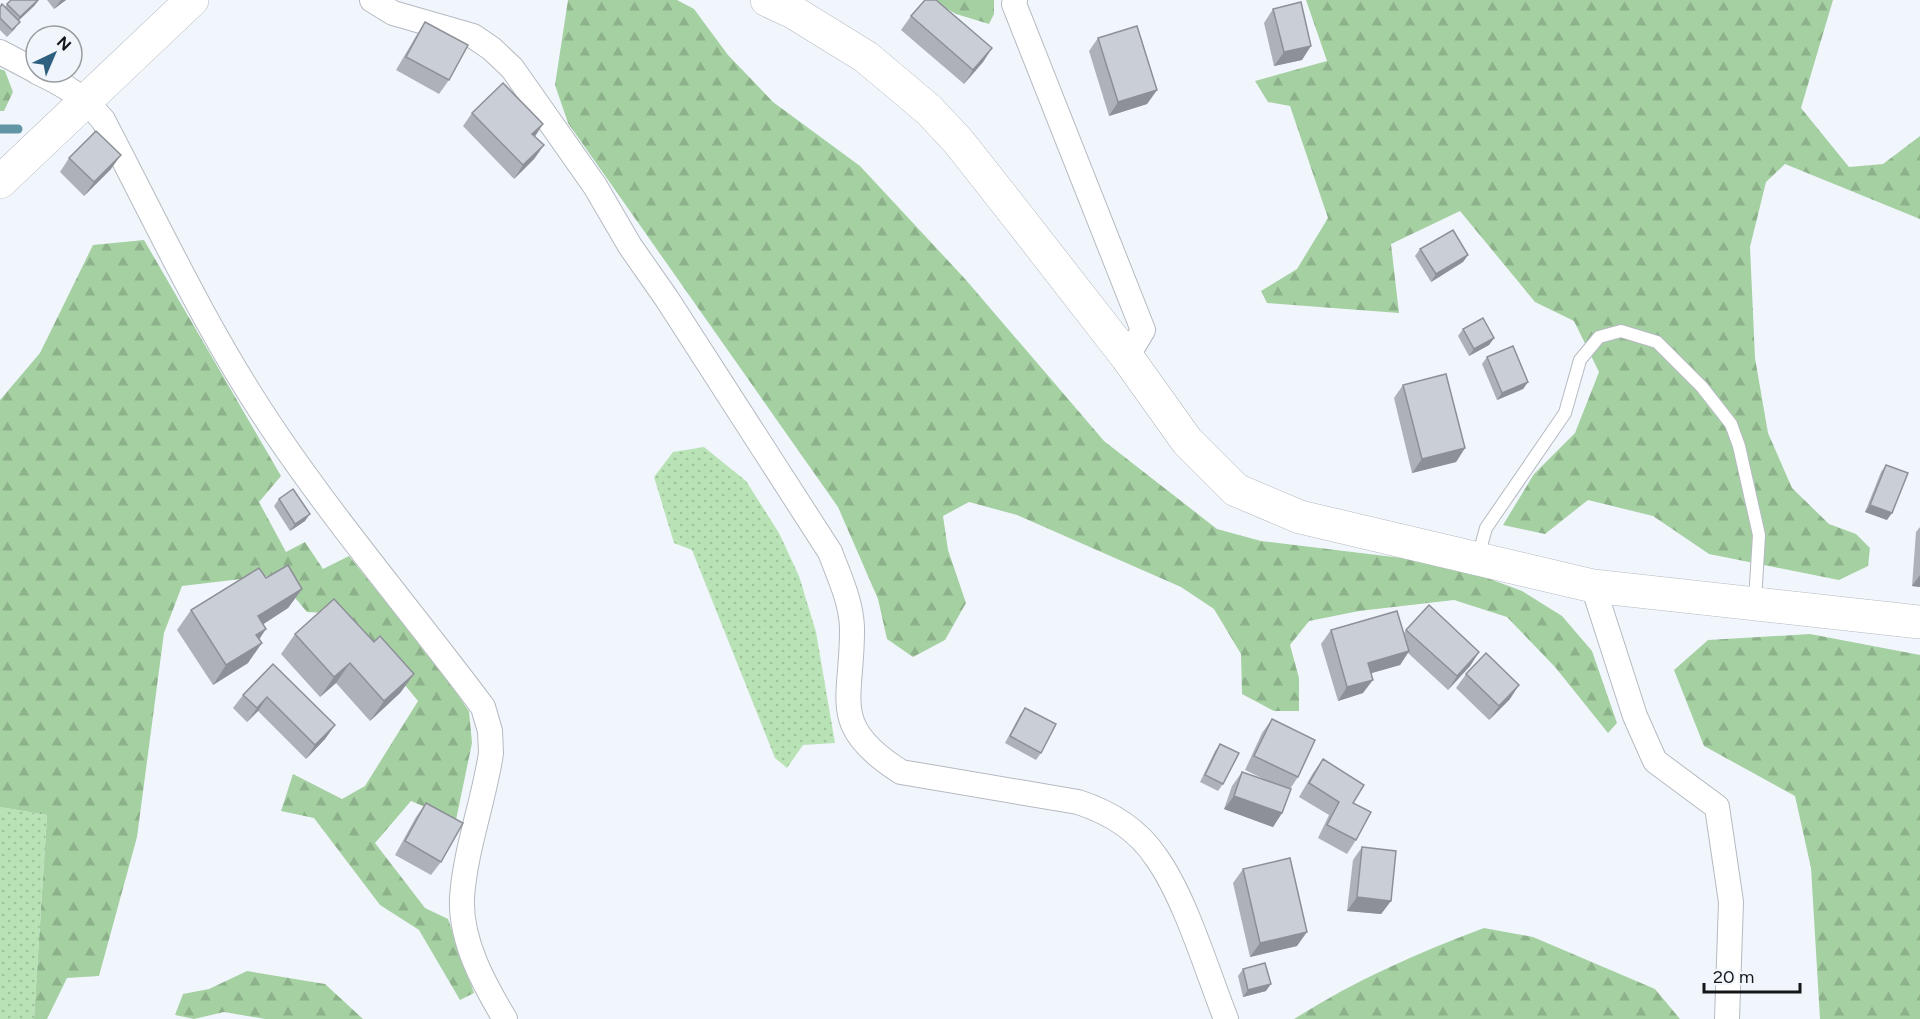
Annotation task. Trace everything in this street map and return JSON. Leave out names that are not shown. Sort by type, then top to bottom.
[{"type":"street","points":[[0,182],[192,0]]},
{"type":"street","points":[[372,0],[393,13],[473,36],[492,49],[512,68],[595,186],[630,246],[667,299],[830,552],[845,590],[852,625],[846,699],[857,735],[877,757],[901,772],[1078,802],[1100,809],[1117,819],[1156,856],[1176,893],[1226,1019]]},
{"type":"street","points":[[767,0],[793,12],[866,57],[929,110],[965,149],[1127,357],[1187,441],[1236,490],[1300,517],[1478,557],[1593,586],[1920,622]]},
{"type":"street","points":[[1015,0],[1014,4],[1143,330],[1127,357]]},
{"type":"street","points":[[0,52],[24,65]]},
{"type":"street","points":[[64,84],[86,100],[103,120],[209,321],[276,433],[358,546],[483,707],[490,731],[491,753],[462,899],[468,938],[480,977],[505,1019]]},
{"type":"street","points":[[1593,586],[1635,716],[1655,761],[1717,807],[1731,902],[1727,1019]]},
{"type":"lane","points":[[1478,557],[1486,528],[1565,413],[1580,360],[1599,337],[1621,331],[1657,342],[1702,387],[1731,424],[1739,446],[1759,535],[1755,603]]},
{"type":"green space","points":[[568,0],[677,0],[694,9],[728,55],[773,102],[860,166],[966,280],[1104,441],[1217,529],[1261,541],[1410,559],[1466,570],[1522,591],[1562,616],[1592,651],[1617,723],[1608,733],[1555,667],[1507,617],[1454,600],[1359,611],[1309,621],[1290,645],[1299,678],[1299,711],[1274,711],[1242,694],[1241,654],[1214,609],[1181,587],[1017,515],[969,502],[943,516],[948,550],[966,603],[945,640],[913,657],[887,639],[878,599],[838,507],[568,123],[555,85]]},
{"type":"green space","points":[[932,0],[994,0],[994,14],[989,24],[956,14]]},
{"type":"green space","points":[[1306,0],[1833,0],[1801,108],[1849,167],[1883,164],[1920,136],[1920,219],[1785,164],[1766,182],[1750,247],[1755,358],[1768,433],[1792,488],[1829,524],[1856,534],[1870,548],[1868,566],[1839,580],[1709,554],[1653,516],[1588,500],[1545,534],[1503,525],[1534,474],[1575,433],[1599,372],[1574,321],[1535,302],[1460,211],[1391,244],[1399,313],[1267,303],[1261,291],[1297,269],[1328,218],[1290,106],[1268,102],[1255,81],[1327,61]]},
{"type":"green space","points":[[0,69],[5,71],[13,92],[4,111],[0,111]]},
{"type":"green space","points":[[144,240],[281,476],[259,502],[286,552],[305,542],[323,569],[349,556],[440,669],[469,711],[472,743],[456,820],[411,801],[375,843],[425,908],[448,919],[474,993],[460,1000],[419,930],[380,905],[314,818],[281,811],[293,774],[342,799],[365,786],[418,701],[347,614],[307,612],[276,575],[182,586],[164,633],[137,837],[99,976],[67,978],[47,1019],[34,1019],[47,815],[0,807],[0,400],[40,353],[93,245]]},
{"type":"green space","points":[[704,447],[746,481],[779,533],[799,576],[816,632],[835,743],[803,745],[787,768],[775,758],[692,550],[674,543],[654,477],[673,452]]},
{"type":"green space","points":[[1810,634],[1920,655],[1920,1019],[1820,1019],[1811,868],[1795,796],[1704,746],[1674,670],[1708,640]]},
{"type":"green space","points":[[0,807],[47,815],[34,1019],[0,1019]]},
{"type":"green space","points":[[1484,928],[1533,937],[1655,989],[1680,1019],[1294,1019],[1386,969]]},
{"type":"green space","points":[[247,971],[325,984],[363,1019],[265,1019],[224,1012],[194,1019],[175,1015],[183,994],[209,989]]},
{"type":"building","points":[[11,0],[38,0],[20,17],[7,4]]},
{"type":"building","points":[[925,0],[936,0],[992,48],[973,70],[911,16]]},
{"type":"building","points":[[1301,2],[1311,46],[1284,52],[1273,9]]},
{"type":"building","points":[[2,4],[20,22],[12,30],[0,18]]},
{"type":"building","points":[[425,22],[468,45],[449,80],[406,57]]},
{"type":"building","points":[[1137,26],[1157,90],[1118,102],[1098,38]]},
{"type":"building","points":[[503,83],[543,124],[532,134],[544,145],[523,165],[472,113]]},
{"type":"building","points":[[96,131],[121,155],[94,182],[69,158]]},
{"type":"building","points":[[1453,230],[1468,255],[1436,274],[1420,249]]},
{"type":"building","points":[[1483,318],[1494,338],[1474,349],[1463,329]]},
{"type":"building","points":[[1513,346],[1528,382],[1502,393],[1487,357]]},
{"type":"building","points":[[1446,374],[1465,448],[1422,459],[1403,385]]},
{"type":"building","points":[[1886,465],[1908,473],[1892,513],[1870,505]]},
{"type":"building","points":[[293,489],[310,514],[295,524],[279,499]]},
{"type":"building","points":[[288,565],[302,589],[258,616],[266,629],[256,635],[262,643],[226,665],[191,610],[259,568],[266,578]]},
{"type":"building","points":[[334,599],[374,642],[380,636],[414,674],[384,701],[350,663],[334,677],[295,634]]},
{"type":"building","points":[[1429,605],[1479,652],[1457,676],[1406,630]]},
{"type":"building","points":[[1397,611],[1409,651],[1368,663],[1373,680],[1347,687],[1331,630]]},
{"type":"building","points":[[1486,653],[1519,685],[1499,706],[1466,674]]},
{"type":"building","points":[[273,664],[335,725],[315,745],[267,697],[257,708],[243,695]]},
{"type":"building","points":[[1025,708],[1056,724],[1041,753],[1010,736]]},
{"type":"building","points":[[1272,719],[1315,740],[1298,777],[1254,756]]},
{"type":"building","points":[[1220,744],[1239,753],[1223,784],[1205,775]]},
{"type":"building","points":[[1323,759],[1364,785],[1353,803],[1371,812],[1356,840],[1327,825],[1339,802],[1309,783]]},
{"type":"building","points":[[1242,772],[1291,789],[1282,813],[1234,796]]},
{"type":"building","points":[[426,803],[463,823],[441,862],[405,841]]},
{"type":"building","points":[[1362,847],[1396,851],[1391,901],[1357,897]]},
{"type":"building","points":[[1290,858],[1307,932],[1260,943],[1243,869]]},
{"type":"building","points":[[1265,963],[1271,984],[1248,990],[1243,969]]},
{"type":"waterway","points":[[0,129],[18,129]]}]
